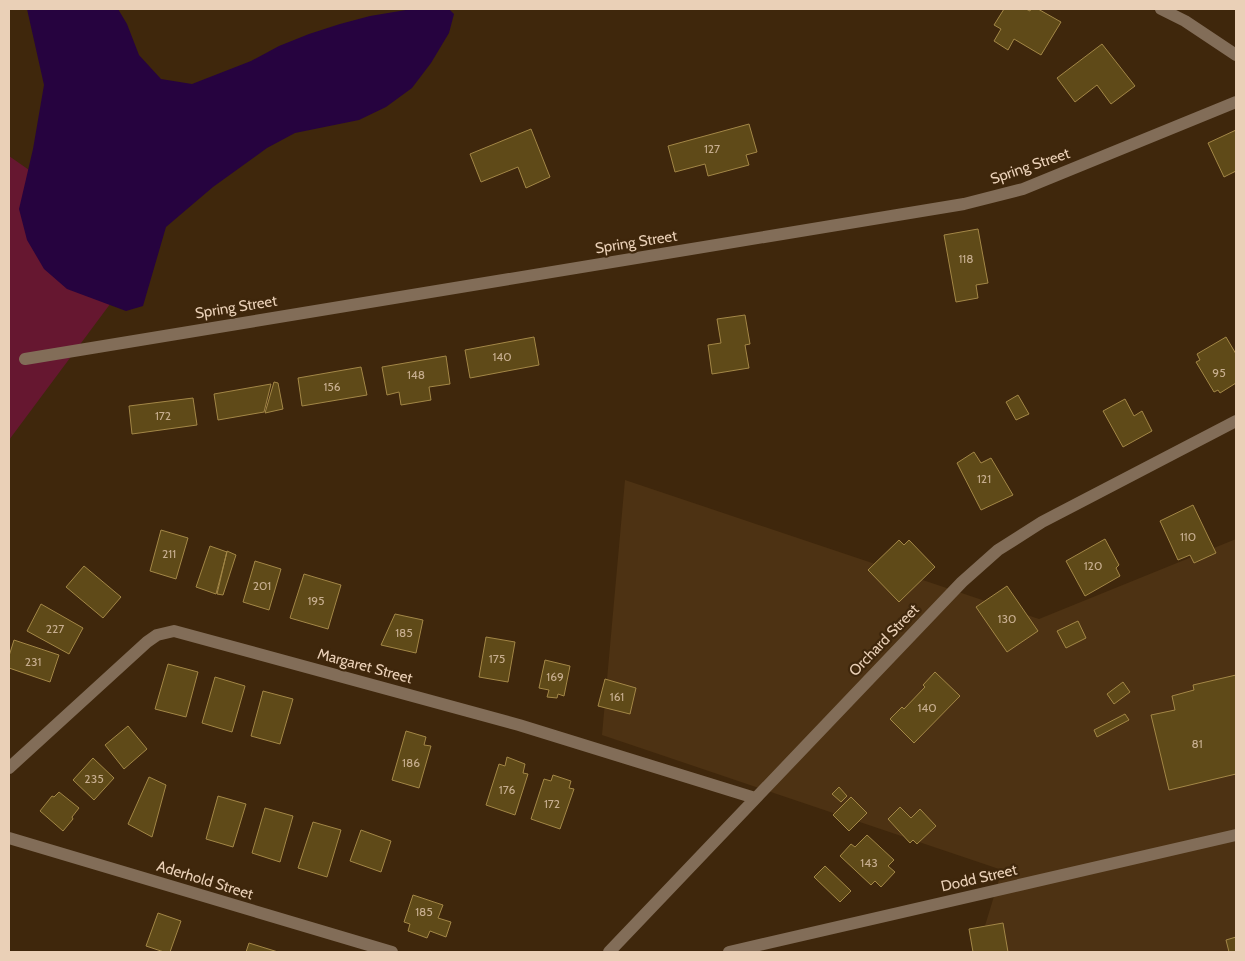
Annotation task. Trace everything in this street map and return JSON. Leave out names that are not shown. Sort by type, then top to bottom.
[{"type":"street","points":[[1161,9],[1185,21],[1236,55]]},
{"type":"street","name":"Spring Street","points":[[25,358],[964,204],[1023,189],[1236,102]]},
{"type":"street","name":"Orchard Street","points":[[609,952],[962,582],[998,550],[1042,522],[1236,421]]},
{"type":"street","name":"Margaret Street","points":[[9,768],[147,642],[157,635],[174,631],[520,725],[755,798]]},
{"type":"street","name":"Dodd Street","points":[[729,952],[1236,836]]},
{"type":"street","name":"Aderhold Street","points":[[9,838],[392,952]]},
{"type":"shaded area","points":[[27,9],[118,9],[127,24],[139,55],[161,79],[192,84],[251,61],[279,46],[340,24],[370,16],[412,9],[449,9],[454,14],[449,33],[431,63],[412,88],[386,107],[359,120],[295,133],[267,148],[213,187],[166,227],[143,306],[126,311],[67,289],[44,269],[27,240],[19,209],[33,149],[44,85]]},
{"type":"shaded area","points":[[9,156],[148,253],[9,440]]},
{"type":"shaded area","points":[[625,480],[1039,619],[1236,539],[1236,952],[977,952],[1002,870],[602,735]]},
{"type":"building","points":[[1004,9],[1026,9],[1030,11],[1031,9],[1038,9],[1061,22],[1041,55],[1014,39],[1008,50],[994,41],[1001,29],[994,25]]},
{"type":"building","points":[[1102,44],[1135,86],[1111,104],[1097,85],[1075,102],[1057,78]]},
{"type":"building","points":[[749,124],[757,152],[746,155],[749,165],[708,176],[705,164],[675,172],[668,146]]},
{"type":"building","points":[[531,129],[550,177],[526,188],[518,167],[481,182],[470,154]]},
{"type":"building","points":[[1236,130],[1236,171],[1224,177],[1208,143]]},
{"type":"building","points":[[978,229],[988,283],[976,285],[978,298],[956,302],[944,235]]},
{"type":"building","points":[[745,315],[750,344],[745,345],[749,368],[712,374],[708,345],[721,343],[717,319]]},
{"type":"building","points":[[534,337],[539,365],[470,378],[465,350]]},
{"type":"building","points":[[1226,337],[1236,354],[1236,383],[1220,393],[1218,390],[1214,392],[1196,362],[1200,360],[1197,354]]},
{"type":"building","points":[[446,356],[450,384],[429,387],[431,400],[401,405],[399,392],[387,395],[382,367]]},
{"type":"building","points":[[361,367],[367,395],[302,406],[298,378]]},
{"type":"building","points":[[274,382],[278,383],[283,409],[265,413]]},
{"type":"building","points":[[271,384],[264,412],[218,420],[214,394]]},
{"type":"building","points":[[1018,395],[1029,414],[1016,420],[1006,402]]},
{"type":"building","points":[[193,398],[197,425],[132,434],[129,406]]},
{"type":"building","points":[[1125,399],[1134,416],[1142,411],[1152,431],[1123,447],[1103,411]]},
{"type":"building","points":[[974,452],[981,463],[991,458],[1013,495],[981,510],[957,463]]},
{"type":"building","points":[[1193,505],[1216,553],[1194,563],[1190,555],[1178,560],[1160,521]]},
{"type":"building","points":[[161,530],[188,538],[176,579],[150,571]]},
{"type":"building","points":[[1105,539],[1119,565],[1116,568],[1120,576],[1085,596],[1066,561]]},
{"type":"building","points":[[899,540],[904,545],[909,540],[935,567],[899,602],[868,570]]},
{"type":"building","points":[[210,546],[227,552],[216,594],[196,587]]},
{"type":"building","points":[[227,551],[236,555],[223,595],[217,594]]},
{"type":"building","points":[[255,561],[281,569],[269,610],[243,602]]},
{"type":"building","points":[[84,566],[121,597],[103,618],[66,587]]},
{"type":"building","points":[[304,574],[341,585],[328,629],[290,618]]},
{"type":"building","points":[[1007,586],[1038,631],[1007,652],[976,607]]},
{"type":"building","points":[[41,604],[83,628],[69,654],[27,631]]},
{"type":"building","points":[[395,614],[423,620],[416,653],[381,645]]},
{"type":"building","points":[[1078,621],[1086,638],[1066,648],[1057,631]]},
{"type":"building","points":[[486,637],[515,642],[508,682],[479,677]]},
{"type":"building","points":[[14,640],[59,655],[50,682],[9,668],[9,656]]},
{"type":"building","points":[[545,660],[570,666],[564,696],[558,694],[557,698],[547,697],[549,690],[539,688]]},
{"type":"building","points":[[168,664],[198,672],[186,717],[155,709]]},
{"type":"building","points":[[935,672],[960,696],[914,743],[890,719],[902,707],[904,709],[925,687],[923,685]]},
{"type":"building","points":[[1236,675],[1236,774],[1169,790],[1151,715],[1175,710],[1172,696],[1194,690],[1193,685]]},
{"type":"building","points":[[215,677],[245,686],[232,732],[202,723]]},
{"type":"building","points":[[605,679],[636,688],[630,714],[598,706]]},
{"type":"building","points":[[1123,682],[1130,692],[1114,704],[1107,694]]},
{"type":"building","points":[[263,691],[293,699],[280,744],[251,736]]},
{"type":"building","points":[[1125,714],[1129,720],[1097,737],[1094,730]]},
{"type":"building","points":[[128,726],[147,749],[124,769],[105,745]]},
{"type":"building","points":[[406,731],[426,737],[424,745],[431,746],[419,788],[392,780]]},
{"type":"building","points":[[507,757],[525,764],[523,773],[528,774],[515,815],[486,805],[499,764],[505,766]]},
{"type":"building","points":[[93,758],[114,778],[94,800],[73,780]]},
{"type":"building","points":[[553,775],[571,781],[569,788],[574,789],[560,829],[531,819],[544,779],[551,781]]},
{"type":"building","points":[[149,777],[166,785],[152,837],[128,824]]},
{"type":"building","points":[[839,787],[847,796],[841,802],[832,794]]},
{"type":"building","points":[[59,792],[79,808],[63,831],[40,811],[52,796],[54,797]]},
{"type":"building","points":[[218,796],[246,804],[233,847],[206,839]]},
{"type":"building","points":[[851,797],[867,813],[849,831],[833,815]]},
{"type":"building","points":[[900,807],[911,818],[920,809],[936,826],[917,844],[913,840],[910,843],[888,819]]},
{"type":"building","points":[[265,808],[293,816],[280,862],[252,853]]},
{"type":"building","points":[[313,822],[341,830],[327,877],[298,868]]},
{"type":"building","points":[[361,830],[391,841],[381,872],[350,861]]},
{"type":"building","points":[[867,835],[894,860],[888,866],[895,872],[881,887],[875,881],[871,885],[840,856],[851,844],[855,847]]},
{"type":"building","points":[[825,866],[851,891],[840,902],[814,877]]},
{"type":"building","points":[[413,895],[443,905],[438,918],[451,922],[446,937],[430,931],[427,938],[408,931],[410,924],[404,922]]},
{"type":"building","points":[[158,913],[181,921],[170,952],[146,946]]},
{"type":"building","points":[[1003,923],[1008,952],[973,952],[969,929]]},
{"type":"building","points":[[1236,937],[1236,952],[1229,952],[1226,940]]},
{"type":"building","points":[[249,943],[278,952],[246,952]]}]
